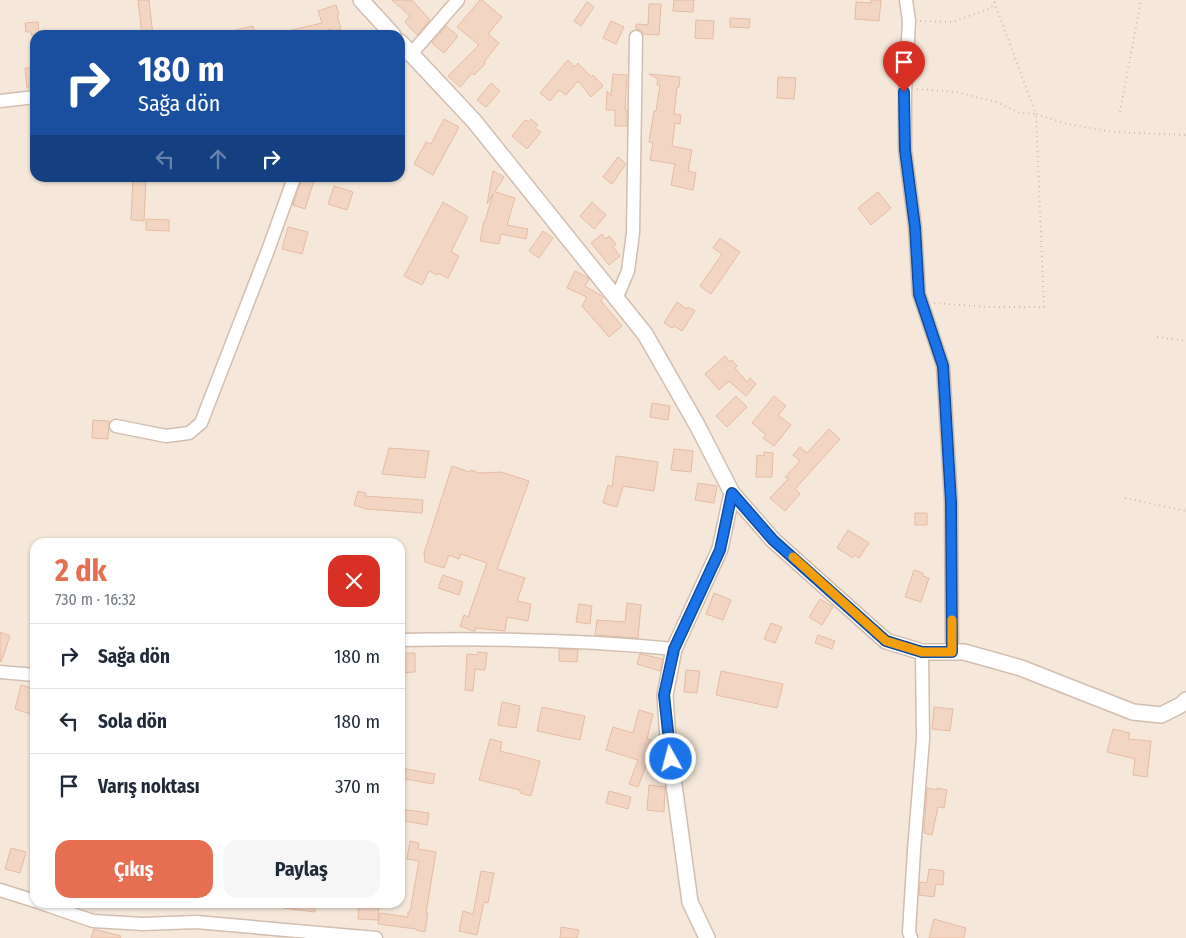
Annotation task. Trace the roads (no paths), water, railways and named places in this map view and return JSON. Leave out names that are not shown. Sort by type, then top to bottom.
[{"type":"street","points":[[361,0],[388,30]]},
{"type":"street","points":[[458,0],[405,54],[474,121],[645,334],[697,425],[732,493],[773,540],[886,641],[922,652],[964,652],[1021,668],[1133,712],[1161,715],[1181,705],[1186,700]]},
{"type":"street","points":[[906,0],[909,21],[905,88],[905,150],[915,227],[919,294],[943,366],[951,502],[952,652]]},
{"type":"street","points":[[616,299],[628,271],[633,233],[636,37]]},
{"type":"street","points":[[0,101],[30,98]]},
{"type":"street","points":[[116,426],[166,436],[189,433],[201,423],[293,182]]},
{"type":"street","points":[[707,938],[690,902],[668,741],[664,695],[674,649],[720,550],[732,493]]},
{"type":"street","points":[[405,640],[458,639],[616,643],[674,649]]},
{"type":"street","points":[[911,938],[909,932],[923,739],[922,652]]},
{"type":"street","points":[[0,672],[30,675]]},
{"type":"street","points":[[0,890],[30,900]]},
{"type":"street","points":[[55,908],[93,921],[143,924],[196,922],[376,938]]}]
